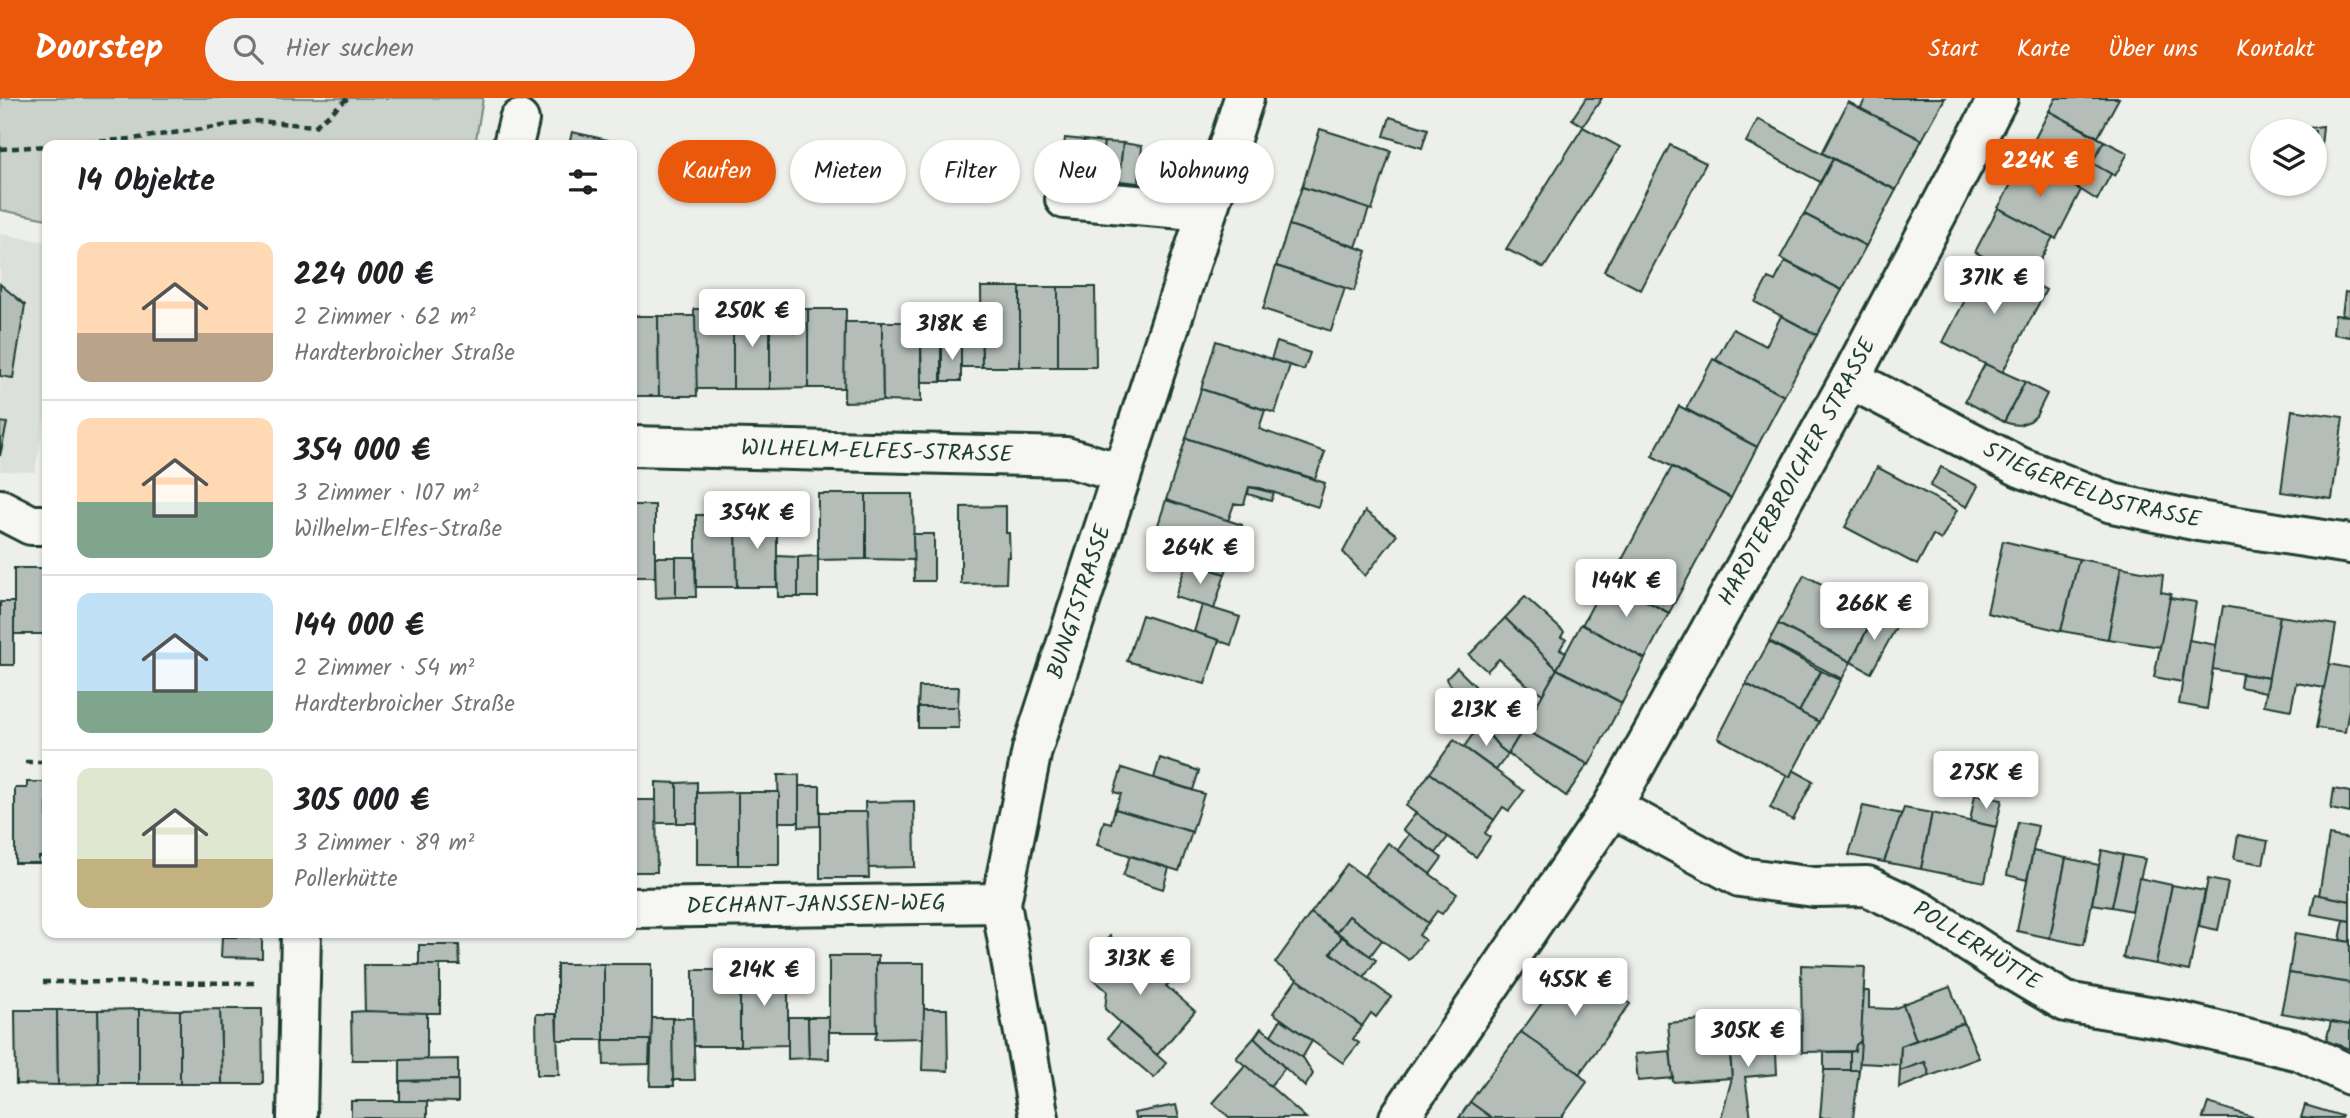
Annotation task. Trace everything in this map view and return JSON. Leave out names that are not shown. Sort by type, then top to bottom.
[{"type":"street","name":"BUNGTSTRASSE","points":[[1039,1118],[1001,903],[1031,750],[1244,98]]},
{"type":"street","name":"HARDTERBROICHER STRASSE","points":[[1399,1118],[1612,807],[1850,379],[1998,98]]},
{"type":"street","points":[[1120,203],[1207,211]]},
{"type":"street","name":"STIEGERFELDSTRASSE","points":[[1850,379],[2020,467],[2112,503],[2198,521],[2350,544]]},
{"type":"street","name":"WILHELM-ELFES-STRASSE","points":[[637,446],[1066,457],[1121,473]]},
{"type":"street","points":[[0,509],[31,525],[42,525]]},
{"type":"street","name":"POLLERHÜTTE","points":[[1612,807],[1740,877],[1814,887],[1867,886],[1922,912],[2066,1002],[2172,1020],[2300,1051],[2350,1075]]},
{"type":"street","name":"DECHANT-JANSSEN-WEG","points":[[637,908],[1001,903]]},
{"type":"street","points":[[297,1118],[301,938]]},
{"type":"path","points":[[118,140],[257,121],[315,126],[348,98]]},
{"type":"path","points":[[0,149],[42,146]]},
{"type":"path","points":[[25,762],[42,762]]},
{"type":"path","points":[[43,982],[300,984]]},
{"type":"shaded area","points":[[0,98],[483,98],[476,140],[42,140],[42,218],[0,210]]},
{"type":"shaded area","points":[[0,234],[42,241],[42,433],[35,472],[0,471]]},
{"type":"building","points":[[1586,98],[1602,98],[1583,126],[1572,119]]},
{"type":"building","points":[[1866,98],[1945,98],[1922,140],[1860,109]]},
{"type":"building","points":[[2056,98],[2119,98],[2098,137],[2049,111]]},
{"type":"building","points":[[1848,102],[1922,140],[1896,190],[1822,153]]},
{"type":"building","points":[[2049,111],[2104,141],[2078,189],[2024,160]]},
{"type":"building","points":[[1390,117],[1428,129],[1422,148],[1384,136]]},
{"type":"building","points":[[1758,119],[1833,159],[1820,182],[1746,142]]},
{"type":"building","points":[[1583,127],[1620,147],[1544,268],[1506,249]]},
{"type":"building","points":[[1320,129],[1391,151],[1372,210],[1302,187]]},
{"type":"building","points":[[572,132],[608,140],[570,140]]},
{"type":"building","points":[[2104,141],[2128,153],[2115,176],[2092,163]]},
{"type":"building","points":[[1123,143],[1135,145],[1135,183],[1121,181]]},
{"type":"building","points":[[1670,145],[1706,163],[1641,290],[1604,271]]},
{"type":"building","points":[[1833,159],[1896,190],[1866,246],[1804,214]]},
{"type":"building","points":[[2024,160],[2081,190],[2056,239],[1998,208]]},
{"type":"building","points":[[2092,163],[2111,174],[2097,200],[2078,188]]},
{"type":"building","points":[[1302,187],[1369,209],[1356,247],[1289,225]]},
{"type":"building","points":[[1998,208],[2053,237],[2029,281],[1975,252]]},
{"type":"building","points":[[1804,214],[1866,246],[1842,290],[1780,258]]},
{"type":"building","points":[[1289,225],[1367,251],[1354,291],[1276,266]]},
{"type":"building","points":[[1987,258],[2046,290],[2002,373],[1943,342]]},
{"type":"building","points":[[1785,261],[1842,290],[1817,335],[1755,302],[1768,278],[1775,281]]},
{"type":"building","points":[[1276,266],[1345,288],[1331,331],[1263,309]]},
{"type":"building","points":[[0,284],[25,305],[13,378],[0,376]]},
{"type":"building","points":[[981,287],[1020,287],[1020,367],[982,367]]},
{"type":"building","points":[[1020,287],[1058,287],[1058,367],[1020,367]]},
{"type":"building","points":[[1058,287],[1095,287],[1096,367],[1058,367]]},
{"type":"building","points":[[2345,292],[2350,293],[2350,316],[2342,315]]},
{"type":"building","points":[[694,309],[733,309],[733,389],[696,389]]},
{"type":"building","points":[[733,309],[770,309],[770,389],[733,389]]},
{"type":"building","points":[[770,309],[808,309],[808,388],[770,389]]},
{"type":"building","points":[[808,309],[846,309],[845,388],[808,388]]},
{"type":"building","points":[[2335,315],[2350,316],[2350,337],[2333,334]]},
{"type":"building","points":[[637,316],[658,316],[659,396],[637,396]]},
{"type":"building","points":[[658,316],[695,316],[697,396],[659,396]]},
{"type":"building","points":[[1781,316],[1817,335],[1784,396],[1716,360],[1733,329],[1766,346]]},
{"type":"building","points":[[981,319],[982,367],[961,367],[961,320]]},
{"type":"building","points":[[845,322],[882,322],[883,401],[844,402]]},
{"type":"building","points":[[882,322],[921,322],[921,402],[883,401]]},
{"type":"building","points":[[921,341],[941,341],[941,382],[922,382]]},
{"type":"building","points":[[1216,341],[1290,365],[1275,413],[1201,389]]},
{"type":"building","points":[[1277,342],[1310,353],[1304,370],[1271,359]]},
{"type":"building","points":[[961,343],[961,381],[942,381],[942,344]]},
{"type":"building","points":[[1713,359],[1784,396],[1757,447],[1686,409]]},
{"type":"building","points":[[1985,364],[2025,382],[2004,422],[1965,401]]},
{"type":"building","points":[[2025,382],[2047,394],[2036,416],[2019,425],[2004,422]]},
{"type":"building","points":[[1201,389],[1265,410],[1259,429],[1325,452],[1315,479],[1186,438]]},
{"type":"building","points":[[1679,406],[1757,447],[1731,498],[1652,456]]},
{"type":"building","points":[[2292,410],[2343,417],[2332,499],[2281,492]]},
{"type":"building","points":[[0,422],[7,423],[0,456]]},
{"type":"building","points":[[1186,438],[1325,483],[1318,507],[1260,488],[1249,487],[1244,504],[1234,504],[1228,521],[1166,500]]},
{"type":"building","points":[[1672,467],[1731,498],[1669,613],[1610,582]]},
{"type":"building","points":[[1877,467],[1957,510],[1941,540],[1933,535],[1917,565],[1845,527]]},
{"type":"building","points":[[1941,467],[1978,486],[1967,507],[1930,486]]},
{"type":"building","points":[[1249,487],[1274,493],[1271,501],[1248,494]]},
{"type":"building","points":[[818,494],[866,494],[866,559],[818,560]]},
{"type":"building","points":[[866,494],[913,494],[914,560],[866,559]]},
{"type":"building","points":[[1166,500],[1242,525],[1225,574],[1150,550]]},
{"type":"building","points":[[637,505],[655,505],[655,577],[637,577]]},
{"type":"building","points":[[1006,506],[1006,533],[1009,533],[1010,557],[1007,557],[1006,583],[961,584],[961,507]]},
{"type":"building","points":[[1365,511],[1397,535],[1365,576],[1343,552]]},
{"type":"building","points":[[696,515],[736,515],[737,587],[696,587]]},
{"type":"building","points":[[736,515],[777,515],[777,587],[737,587]]},
{"type":"building","points":[[913,534],[934,534],[934,581],[914,581]]},
{"type":"building","points":[[2003,541],[2079,559],[2061,631],[1987,613]]},
{"type":"building","points":[[777,556],[798,557],[798,597],[778,597]]},
{"type":"building","points":[[818,556],[818,597],[798,597],[798,557]]},
{"type":"building","points":[[655,557],[676,557],[676,597],[656,598]]},
{"type":"building","points":[[676,557],[695,557],[696,597],[676,597]]},
{"type":"building","points":[[2079,559],[2121,567],[2108,639],[2061,631]]},
{"type":"building","points":[[1187,562],[1225,574],[1214,609],[1175,597]]},
{"type":"building","points":[[2121,567],[2163,575],[2161,592],[2171,594],[2161,647],[2108,639]]},
{"type":"building","points":[[14,568],[42,568],[42,634],[14,634]]},
{"type":"building","points":[[1804,575],[1876,612],[1851,662],[1778,624]]},
{"type":"building","points":[[1606,580],[1669,613],[1645,659],[1582,625]]},
{"type":"building","points":[[1525,597],[1564,632],[1561,637],[1566,639],[1560,649],[1566,652],[1557,669],[1505,618]]},
{"type":"building","points":[[2170,598],[2196,602],[2182,682],[2154,677]]},
{"type":"building","points":[[0,602],[14,602],[14,665],[0,665]]},
{"type":"building","points":[[1202,605],[1240,617],[1231,645],[1194,632]]},
{"type":"building","points":[[2223,606],[2280,616],[2269,678],[2212,669]]},
{"type":"building","points":[[1876,612],[1898,624],[1871,673],[1851,662]]},
{"type":"building","points":[[1142,615],[1219,640],[1205,684],[1127,661]]},
{"type":"building","points":[[2280,616],[2336,625],[2325,688],[2296,683],[2291,710],[2264,705]]},
{"type":"building","points":[[1505,618],[1557,669],[1543,694],[1526,684],[1499,659],[1487,671],[1469,655]]},
{"type":"building","points":[[1581,624],[1645,659],[1622,703],[1557,669]]},
{"type":"building","points":[[1778,624],[1851,662],[1842,679],[1769,641]]},
{"type":"building","points":[[2189,640],[2216,645],[2207,709],[2179,704]]},
{"type":"building","points":[[1769,642],[1821,671],[1799,712],[1746,684]]},
{"type":"building","points":[[2329,664],[2350,668],[2350,704],[2345,732],[2316,728]]},
{"type":"building","points":[[1457,668],[1512,723],[1523,729],[1508,754],[1499,747],[1446,679]]},
{"type":"building","points":[[1557,669],[1622,703],[1589,765],[1523,729]]},
{"type":"building","points":[[1821,671],[1841,680],[1819,722],[1799,712]]},
{"type":"building","points":[[2242,674],[2269,678],[2266,692],[2240,687]]},
{"type":"building","points":[[1746,684],[1819,722],[1790,777],[1718,738]]},
{"type":"building","points":[[919,687],[959,687],[958,707],[918,707]]},
{"type":"building","points":[[918,707],[958,707],[959,728],[918,728]]},
{"type":"building","points":[[1480,724],[1508,754],[1496,770],[1464,747]]},
{"type":"building","points":[[1523,729],[1588,764],[1566,796],[1508,754]]},
{"type":"building","points":[[1454,740],[1524,791],[1509,811],[1503,807],[1494,820],[1430,773]]},
{"type":"building","points":[[1160,758],[1199,771],[1193,790],[1154,778]]},
{"type":"building","points":[[1122,768],[1204,794],[1192,832],[1115,809],[1121,794],[1114,792]]},
{"type":"building","points":[[1793,770],[1813,781],[1793,820],[1770,808],[1787,775],[1790,777]]},
{"type":"building","points":[[1430,773],[1494,820],[1485,833],[1490,837],[1476,857],[1406,806]]},
{"type":"building","points":[[778,775],[799,775],[799,822],[779,822]]},
{"type":"building","points":[[27,782],[42,782],[42,857],[39,857],[39,863],[15,863],[15,788],[27,788]]},
{"type":"building","points":[[656,782],[677,783],[677,823],[656,823]]},
{"type":"building","points":[[697,782],[697,823],[677,823],[677,783]]},
{"type":"building","points":[[799,786],[820,786],[820,826],[799,827]]},
{"type":"building","points":[[2334,789],[2350,792],[2350,813],[2331,809]]},
{"type":"building","points":[[738,792],[738,865],[697,865],[697,793]]},
{"type":"building","points":[[738,792],[779,792],[779,865],[738,865]]},
{"type":"building","points":[[1975,795],[2002,800],[1996,827],[1970,821]]},
{"type":"building","points":[[637,800],[656,800],[657,872],[637,872]]},
{"type":"building","points":[[914,801],[915,867],[867,868],[865,802]]},
{"type":"building","points":[[1863,806],[1902,814],[1884,862],[1849,855]]},
{"type":"building","points":[[1904,808],[1932,813],[1921,869],[1884,862]]},
{"type":"building","points":[[1115,809],[1192,832],[1179,871],[1097,845],[1104,821],[1111,823]]},
{"type":"building","points":[[820,812],[867,812],[869,878],[820,878]]},
{"type":"building","points":[[1416,813],[1448,837],[1436,853],[1403,830]]},
{"type":"building","points":[[1932,813],[1996,827],[1985,882],[1921,869]]},
{"type":"building","points":[[2018,822],[2038,826],[2027,880],[2007,875]]},
{"type":"building","points":[[1409,834],[1442,858],[1430,874],[1398,850]]},
{"type":"building","points":[[2238,835],[2268,841],[2263,864],[2234,859]]},
{"type":"building","points":[[2329,835],[2350,839],[2350,901],[2319,895]]},
{"type":"building","points":[[1388,843],[1457,894],[1442,914],[1437,911],[1428,923],[1364,876]]},
{"type":"building","points":[[2102,850],[2123,855],[2112,907],[2092,904]]},
{"type":"building","points":[[2033,851],[2066,858],[2050,938],[2017,931]]},
{"type":"building","points":[[2123,855],[2145,859],[2132,911],[2112,907]]},
{"type":"building","points":[[1130,856],[1169,868],[1163,889],[1123,876]]},
{"type":"building","points":[[2066,858],[2099,865],[2084,945],[2050,938]]},
{"type":"building","points":[[1347,864],[1428,923],[1419,935],[1425,940],[1409,960],[1349,916],[1337,932],[1311,913]]},
{"type":"building","points":[[2139,878],[2172,885],[2156,964],[2123,958]]},
{"type":"building","points":[[2208,879],[2228,883],[2218,930],[2199,926]]},
{"type":"building","points":[[2172,885],[2205,891],[2189,971],[2156,964]]},
{"type":"building","points":[[2315,894],[2350,901],[2350,921],[2311,914]]},
{"type":"building","points":[[1311,913],[1342,937],[1331,953],[1391,997],[1376,1017],[1371,1013],[1362,1026],[1275,963]]},
{"type":"building","points":[[1349,916],[1382,940],[1370,956],[1337,932]]},
{"type":"building","points":[[2344,920],[2350,921],[2350,942],[2340,940]]},
{"type":"building","points":[[2295,933],[2350,942],[2350,983],[2289,973]]},
{"type":"building","points":[[1110,936],[1143,966],[1146,963],[1169,983],[1166,986],[1195,1011],[1157,1055],[1105,1009],[1107,991],[1093,979],[1103,968],[1092,958]]},
{"type":"building","points":[[1342,937],[1376,960],[1364,977],[1331,953]]},
{"type":"building","points":[[222,938],[262,938],[262,958],[221,957]]},
{"type":"building","points":[[419,945],[459,945],[460,965],[419,965]]},
{"type":"building","points":[[829,956],[878,956],[877,1032],[829,1032]]},
{"type":"building","points":[[1571,962],[1630,1004],[1579,1074],[1521,1032]]},
{"type":"building","points":[[876,963],[924,963],[924,1038],[875,1039]]},
{"type":"building","points":[[557,964],[604,964],[604,1040],[557,1040]]},
{"type":"building","points":[[604,964],[652,964],[652,1040],[604,1040]]},
{"type":"building","points":[[364,965],[440,965],[440,1013],[365,1013]]},
{"type":"building","points":[[1801,965],[1865,967],[1861,1041],[1856,1045],[1855,1051],[1802,1052]]},
{"type":"building","points":[[693,970],[740,970],[740,1046],[693,1046]]},
{"type":"building","points":[[740,970],[788,970],[788,1045],[740,1046]]},
{"type":"building","points":[[2289,973],[2350,983],[2350,1025],[2281,1013]]},
{"type":"building","points":[[1297,979],[1362,1026],[1353,1039],[1359,1043],[1343,1063],[1273,1013]]},
{"type":"building","points":[[1950,987],[1964,1023],[1916,1040],[1903,1004]]},
{"type":"building","points":[[1864,991],[1869,991],[1869,1008],[1893,1009],[1903,1005],[1916,1040],[1901,1046],[1900,1065],[1859,1063]]},
{"type":"building","points":[[139,1009],[139,1084],[99,1084],[98,1010]]},
{"type":"building","points":[[139,1009],[180,1010],[180,1084],[139,1084]]},
{"type":"building","points":[[220,1009],[262,1009],[263,1084],[222,1084]]},
{"type":"building","points":[[220,1009],[222,1084],[180,1084],[180,1010]]},
{"type":"building","points":[[924,1009],[947,1009],[948,1071],[922,1070]]},
{"type":"building","points":[[15,1010],[57,1010],[58,1085],[16,1084]]},
{"type":"building","points":[[57,1010],[98,1010],[99,1084],[58,1085]]},
{"type":"building","points":[[351,1012],[427,1013],[427,1060],[352,1060]]},
{"type":"building","points":[[536,1014],[556,1014],[559,1075],[537,1075]]},
{"type":"building","points":[[788,1017],[808,1017],[809,1058],[788,1059]]},
{"type":"building","points":[[808,1017],[829,1017],[829,1059],[809,1058]]},
{"type":"building","points":[[652,1018],[672,1018],[674,1086],[650,1086]]},
{"type":"building","points":[[672,1018],[693,1018],[695,1080],[673,1080]]},
{"type":"building","points":[[1727,1018],[1732,1078],[1673,1082],[1668,1023]]},
{"type":"building","points":[[1281,1019],[1312,1041],[1302,1058],[1271,1035]]},
{"type":"building","points":[[2331,1022],[2350,1025],[2350,1049],[2326,1041]]},
{"type":"building","points":[[1120,1023],[1166,1063],[1154,1078],[1108,1038]]},
{"type":"building","points":[[1964,1023],[1979,1058],[1930,1076],[1925,1062],[1900,1071],[1901,1046]]},
{"type":"building","points":[[1261,1028],[1304,1059],[1313,1074],[1305,1087],[1254,1038]]},
{"type":"building","points":[[1521,1032],[1576,1071],[1587,1082],[1561,1118],[1492,1118],[1470,1102]]},
{"type":"building","points":[[1775,1032],[1777,1074],[1745,1077],[1751,1118],[1721,1118],[1732,1078],[1729,1035]]},
{"type":"building","points":[[1254,1038],[1285,1068],[1270,1086],[1236,1058]]},
{"type":"building","points":[[603,1040],[650,1040],[649,1064],[604,1065]]},
{"type":"building","points":[[1861,1041],[1859,1070],[1850,1071],[1850,1052],[1855,1051],[1856,1045]]},
{"type":"building","points":[[1670,1051],[1673,1078],[1638,1081],[1635,1054]]},
{"type":"building","points":[[1824,1052],[1850,1052],[1850,1071],[1824,1070]]},
{"type":"building","points":[[458,1059],[458,1080],[400,1081],[400,1060]]},
{"type":"building","points":[[1925,1062],[1930,1076],[1899,1088],[1900,1071]]},
{"type":"building","points":[[1246,1065],[1306,1118],[1230,1118],[1213,1103]]},
{"type":"building","points":[[1824,1070],[1859,1070],[1853,1118],[1820,1118]]},
{"type":"building","points":[[458,1080],[458,1102],[400,1101],[400,1081]]},
{"type":"building","points":[[351,1101],[427,1101],[427,1118],[351,1118]]},
{"type":"building","points":[[1470,1102],[1492,1118],[1459,1118]]},
{"type":"building","points":[[2208,1103],[2256,1118],[2203,1118]]},
{"type":"building","points":[[1176,1105],[1179,1118],[1135,1118],[1134,1113]]},
{"type":"building","points":[[2305,1105],[2342,1116],[2301,1118]]}]
